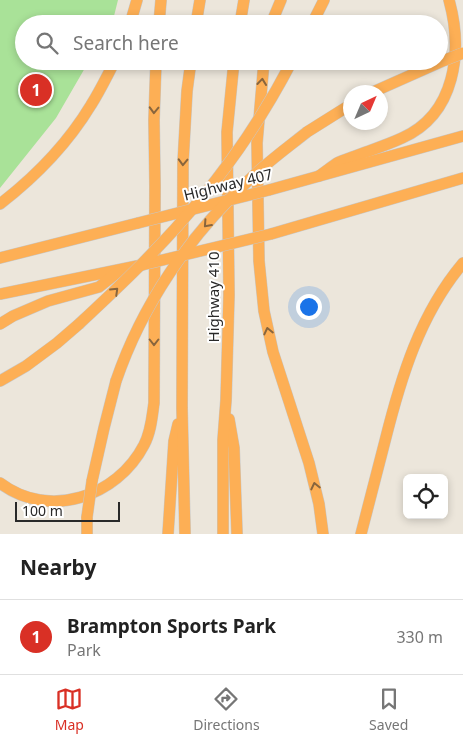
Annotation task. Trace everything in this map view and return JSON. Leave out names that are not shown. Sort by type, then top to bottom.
[{"type":"highway","points":[[133,15],[137,0]]},
{"type":"highway","points":[[160,15],[161,0]]},
{"type":"highway","points":[[198,15],[200,0]]},
{"type":"highway","points":[[242,15],[244,0]]},
{"type":"highway","points":[[275,15],[281,0]]},
{"type":"highway","points":[[316,15],[324,0]]},
{"type":"highway","points":[[319,176],[338,162],[403,138],[428,121],[449,97],[457,81],[462,60],[462,36],[457,16],[449,0]]},
{"type":"highway","points":[[448,59],[463,53]]},
{"type":"highway","points":[[0,204],[29,180],[70,136],[91,106],[110,70]]},
{"type":"highway","points":[[0,483],[14,492],[41,500],[87,496],[111,484],[121,475],[131,465],[145,443],[154,403],[156,70]]},
{"type":"highway","name":"Highway 410","points":[[185,534],[182,408],[183,163],[190,70]]},
{"type":"highway","name":"Highway 410","points":[[223,534],[223,440],[226,400],[228,295],[227,132],[233,70]]},
{"type":"highway","points":[[263,70],[257,143],[259,261],[262,302],[273,352],[309,463],[324,534]]},
{"type":"highway","points":[[0,381],[26,366],[79,324],[147,258],[199,202],[242,145],[287,70]]},
{"type":"highway","points":[[388,85],[422,70]]},
{"type":"highway","points":[[86,534],[92,481],[116,381],[137,329],[153,300],[175,265],[199,233],[247,181],[307,132],[343,109]]},
{"type":"highway","name":"Highway 407","points":[[0,258],[269,190],[463,136]]},
{"type":"highway","points":[[0,294],[142,265],[271,234],[463,178]]},
{"type":"highway","points":[[362,534],[397,396],[414,345],[442,292],[463,263]]},
{"type":"highway","points":[[0,324],[13,316],[48,301],[99,286],[121,269]]},
{"type":"highway","points":[[226,400],[234,448],[237,534]]},
{"type":"highway","points":[[168,534],[174,441],[182,408]]},
{"type":"green space","points":[[0,0],[118,0],[114,15],[15,15],[15,70],[84,70],[56,118],[0,188]]},
{"type":"place","name":"Brampton Sports Park","points":[[36,90]]}]
